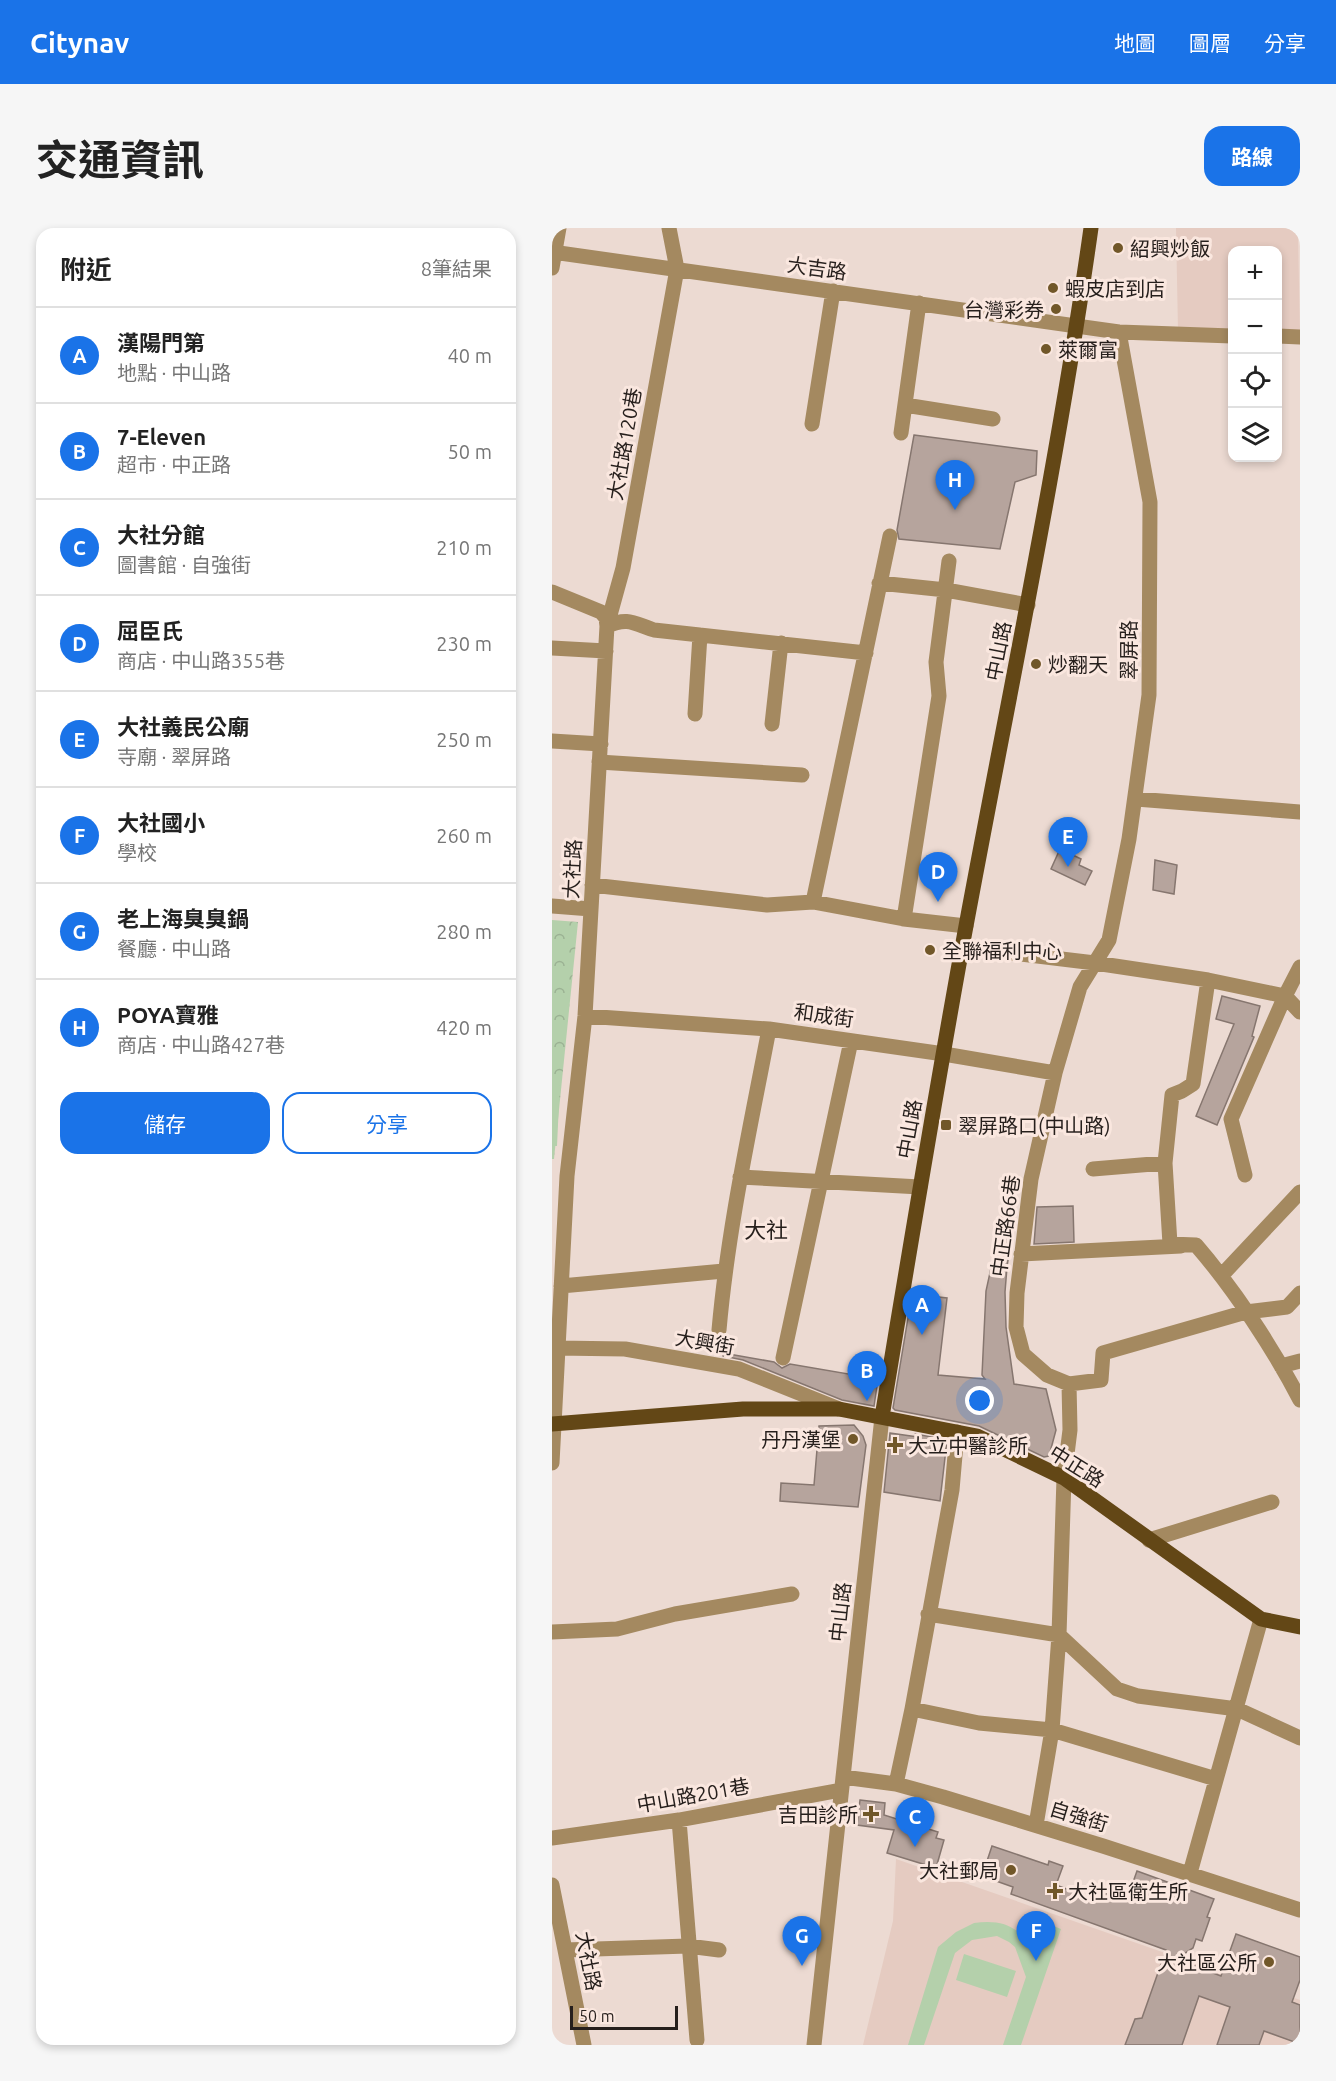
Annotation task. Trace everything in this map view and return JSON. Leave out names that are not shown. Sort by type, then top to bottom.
[{"type":"main road","name":"中山路","points":[[882,1417],[962,947],[1028,605],[1077,326],[1091,228]]},
{"type":"main road","name":"中正路","points":[[553,1424],[743,1409],[839,1409],[977,1436],[1064,1478],[1261,1619],[1300,1627]]},
{"type":"street","points":[[553,257],[559,228]]},
{"type":"street","name":"大社路120巷","points":[[607,626],[623,568],[676,269],[669,228]]},
{"type":"street","name":"大吉路","points":[[553,257],[676,269],[1119,332],[1228,336]]},
{"type":"street","points":[[812,424],[833,291]]},
{"type":"street","points":[[901,433],[919,303]]},
{"type":"street","name":"翠屏路","points":[[1095,963],[1109,940],[1136,799],[1149,695],[1150,502],[1119,332]]},
{"type":"street","points":[[1282,336],[1300,337]]},
{"type":"street","points":[[905,405],[993,419]]},
{"type":"street","points":[[813,902],[890,536]]},
{"type":"street","points":[[904,919],[939,696],[936,662],[950,561]]},
{"type":"street","points":[[879,583],[946,590],[1028,605]]},
{"type":"street","points":[[552,592],[601,612],[606,618],[607,626],[621,620],[654,630],[866,653]]},
{"type":"street","name":"大社路","points":[[552,1463],[555,1356],[561,1286],[560,1175],[585,1016],[607,626]]},
{"type":"street","points":[[695,714],[700,634]]},
{"type":"street","points":[[772,724],[781,643]]},
{"type":"street","points":[[552,648],[606,651]]},
{"type":"street","points":[[552,741],[601,744]]},
{"type":"street","points":[[599,762],[802,775]]},
{"type":"street","points":[[1136,799],[1300,812]]},
{"type":"street","points":[[592,885],[767,905],[813,902],[904,919],[966,926]]},
{"type":"street","points":[[552,906],[591,909]]},
{"type":"street","points":[[962,947],[1095,963],[1208,980],[1285,996],[1300,1012]]},
{"type":"street","name":"中正路66巷","points":[[1069,1384],[1047,1375],[1023,1354],[1016,1327],[1021,1254],[1031,1179],[1055,1073],[1080,987],[1095,963]]},
{"type":"street","points":[[1245,1175],[1232,1119],[1285,996],[1300,967]]},
{"type":"street","points":[[1208,980],[1193,1084],[1172,1095],[1165,1163],[1170,1244],[1196,1245],[1222,1275],[1281,1366],[1300,1400]]},
{"type":"street","name":"和成街","points":[[585,1016],[769,1029],[944,1054],[1055,1073]]},
{"type":"street","points":[[719,1330],[724,1271],[769,1029]]},
{"type":"street","points":[[783,1358],[851,1041]]},
{"type":"street","points":[[1093,1169],[1165,1163]]},
{"type":"street","points":[[740,1177],[920,1187]]},
{"type":"street","points":[[1222,1275],[1300,1192]]},
{"type":"street","points":[[1021,1254],[1196,1245]]},
{"type":"street","points":[[561,1286],[724,1271]]},
{"type":"street","points":[[1036,1825],[1052,1730],[1059,1635],[1064,1478],[1070,1430],[1069,1384],[1101,1380],[1102,1353],[1246,1312],[1287,1307],[1300,1293]]},
{"type":"street","name":"大興街","points":[[555,1356],[625,1349],[739,1369],[839,1409]]},
{"type":"street","points":[[1281,1366],[1300,1361]]},
{"type":"street","name":"中山路","points":[[814,2045],[882,1417]]},
{"type":"street","points":[[896,1784],[952,1490],[957,1432]]},
{"type":"street","points":[[1149,1540],[1272,1502]]},
{"type":"street","points":[[552,1632],[617,1629],[675,1614],[792,1594]]},
{"type":"street","points":[[928,1614],[1059,1635],[1117,1689],[1138,1696],[1237,1709],[1300,1738]]},
{"type":"street","points":[[1190,1873],[1261,1619]]},
{"type":"street","points":[[912,1709],[979,1723],[1052,1730],[1216,1779]]},
{"type":"street","name":"自強街","points":[[842,1784],[896,1784],[1190,1873],[1300,1910]]},
{"type":"street","name":"中山路201巷","points":[[552,1838],[679,1820],[842,1784]]},
{"type":"street","points":[[679,1820],[697,2040]]},
{"type":"street","name":"大社路","points":[[552,1885],[584,2045]]},
{"type":"street","points":[[565,1950],[688,1946],[718,1950]]},
{"type":"shaded area","points":[[1176,228],[1300,228],[1300,233],[1298,233],[1300,332],[1282,332],[1282,246],[1228,246],[1228,331],[1178,330]]},
{"type":"shaded area","points":[[896,1859],[1300,2000],[1300,2045],[863,2045],[893,1921]]},
{"type":"green space","points":[[552,920],[578,922],[554,1159],[552,1159]]},
{"type":"green space","points":[[552,1081],[560,1081],[557,1146],[552,1146]]},
{"type":"green space","points":[[994,1922],[1010,1927],[1024,1938],[1035,1955],[1046,1923],[1061,1929],[1021,2045],[1003,2045],[1026,1977],[1015,1947],[997,1936],[972,1940],[955,1953],[924,2045],[908,2045],[938,1947],[956,1932],[974,1923]]},
{"type":"green space","points":[[964,1954],[1016,1971],[1007,1997],[956,1980]]},
{"type":"building","points":[[914,435],[1037,451],[1036,475],[1015,482],[1000,549],[899,539],[897,530]]},
{"type":"building","points":[[1060,849],[1081,859],[1079,865],[1092,871],[1085,885],[1051,869]]},
{"type":"building","points":[[1155,860],[1177,865],[1174,894],[1153,890]]},
{"type":"building","points":[[1222,996],[1260,1006],[1252,1036],[1254,1037],[1217,1125],[1196,1116],[1234,1024],[1216,1019]]},
{"type":"building","points":[[1073,1206],[1074,1242],[1034,1244],[1037,1207]]},
{"type":"building","points":[[1003,1213],[1015,1213],[1005,1292],[1006,1327],[1014,1384],[1046,1389],[1056,1430],[1049,1456],[1044,1457],[979,1426],[893,1408],[912,1294],[947,1298],[938,1375],[985,1379],[982,1375],[986,1291]]},
{"type":"building","points":[[723,1353],[774,1362],[782,1368],[790,1364],[878,1379],[874,1406],[842,1400],[743,1360],[723,1356]]},
{"type":"building","points":[[854,1425],[863,1436],[866,1445],[858,1507],[780,1501],[781,1483],[814,1485],[819,1426]]},
{"type":"building","points":[[890,1433],[918,1437],[916,1434],[947,1440],[940,1501],[884,1492]]},
{"type":"building","points":[[860,1800],[885,1803],[884,1815],[938,1832],[936,1838],[944,1840],[936,1868],[887,1853],[894,1830],[857,1825]]},
{"type":"building","points":[[992,1846],[1048,1865],[1049,1861],[1063,1866],[1056,1885],[1093,1899],[1096,1889],[1127,1899],[1137,1871],[1214,1899],[1202,1941],[1196,1939],[1193,1948],[1176,1959],[1221,1976],[1236,1934],[1300,1957],[1300,1980],[1292,2002],[1300,2005],[1300,2044],[1264,2031],[1259,2045],[1217,2045],[1230,2007],[1199,1996],[1182,2045],[1125,2045],[1135,2019],[1142,2018],[1166,1950],[1011,1894],[1013,1887],[982,1876]]},
{"type":"place","name":"紹興炒飯","points":[[1118,248]]},
{"type":"place","name":"蝦皮店到店","points":[[1053,288]]},
{"type":"place","name":"台灣彩券","points":[[1056,309]]},
{"type":"place","name":"萊爾富","points":[[1046,349]]},
{"type":"place","name":"POYA寶雅","points":[[955,510]]},
{"type":"place","name":"炒翻天","points":[[1036,664]]},
{"type":"place","name":"大社義民公廟","points":[[1068,867]]},
{"type":"place","name":"屈臣氏","points":[[938,902]]},
{"type":"place","name":"全聯福利中心","points":[[930,950]]},
{"type":"place","name":"翠屏路口(中山路)","points":[[946,1125]]},
{"type":"place","name":"漢陽門第","points":[[922,1335]]},
{"type":"place","name":"7-Eleven","points":[[867,1401]]},
{"type":"place","name":"丹丹漢堡","points":[[853,1439]]},
{"type":"place","name":"大立中醫診所","points":[[895,1445]]},
{"type":"place","name":"吉田診所","points":[[871,1814]]},
{"type":"place","name":"大社分館","points":[[915,1847]]},
{"type":"place","name":"大社郵局","points":[[1011,1870]]},
{"type":"place","name":"大社區衛生所","points":[[1055,1891]]},
{"type":"place","name":"大社國小","points":[[1036,1961]]},
{"type":"place","name":"大社區公所","points":[[1269,1962]]},
{"type":"place","name":"老上海臭臭鍋","points":[[802,1966]]},
{"type":"district","name":"大社","points":[[766,1229]]}]
